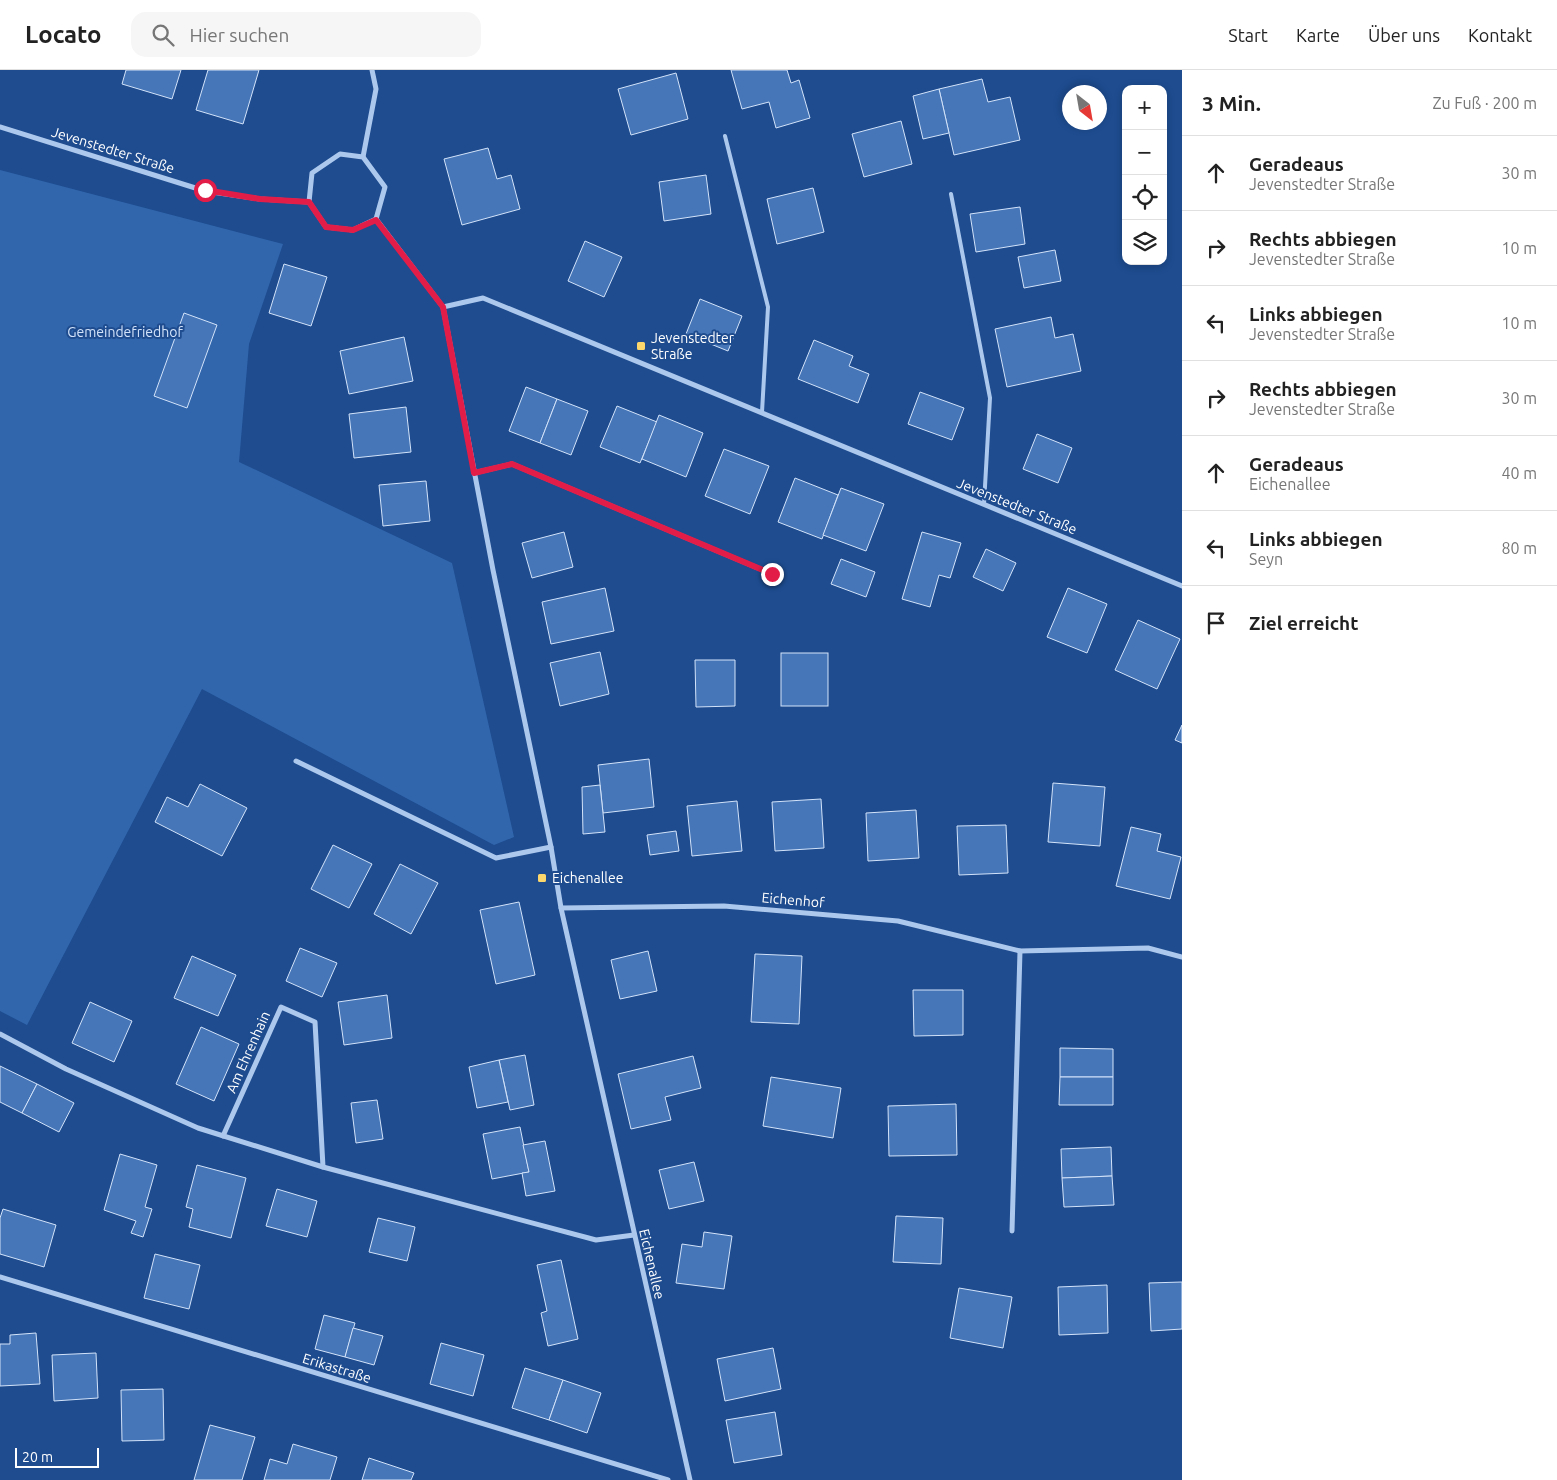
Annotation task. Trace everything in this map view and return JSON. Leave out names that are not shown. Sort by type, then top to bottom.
[{"type":"street","points":[[362,157],[376,89],[372,70]]},
{"type":"street","name":"Jevenstedter Straße","points":[[0,127],[205,190],[260,199],[309,202]]},
{"type":"street","points":[[340,154],[362,157],[385,186],[376,220],[353,230],[326,227],[309,202],[312,173],[340,154]]},
{"type":"street","points":[[376,220],[443,307]]},
{"type":"street","name":"Jevenstedter Straße","points":[[443,307],[483,298],[1182,586]]},
{"type":"street","name":"Eichenallee","points":[[443,307],[493,570],[552,847],[561,908],[690,1480]]},
{"type":"street","points":[[474,473],[512,464],[772,574]]},
{"type":"street","points":[[296,760],[496,858],[552,847]]},
{"type":"street","name":"Eichenhof","points":[[561,908],[724,906],[898,921],[1020,951],[1148,948],[1182,957]]},
{"type":"street","points":[[1012,1231],[1020,951]]},
{"type":"street","name":"Am Ehrenhain","points":[[223,1136],[281,1007],[315,1022],[323,1167]]},
{"type":"street","points":[[0,1034],[66,1069],[198,1128],[223,1136],[323,1167],[596,1240],[634,1235]]},
{"type":"street","name":"Erikastraße","points":[[0,1277],[668,1480]]},
{"type":"lane","points":[[725,136],[768,307],[762,412]]},
{"type":"lane","points":[[951,194],[990,398],[984,504]]},
{"type":"green space","name":"Gemeindefriedhof","points":[[0,170],[283,244],[249,344],[239,462],[452,563],[514,837],[494,845],[202,689],[27,1025],[0,1011]]},
{"type":"building","points":[[126,70],[181,70],[172,99],[122,84]]},
{"type":"building","points":[[208,70],[259,70],[243,124],[196,110]]},
{"type":"building","points":[[731,70],[787,70],[791,83],[799,80],[810,118],[776,128],[769,102],[742,109]]},
{"type":"building","points":[[676,73],[688,119],[631,135],[618,89]]},
{"type":"building","points":[[982,79],[988,102],[1010,97],[1020,140],[954,155],[939,89]]},
{"type":"building","points":[[939,89],[949,133],[923,139],[913,96]]},
{"type":"building","points":[[901,121],[912,164],[864,177],[852,134]]},
{"type":"building","points":[[488,148],[497,179],[511,175],[520,209],[462,225],[444,159]]},
{"type":"building","points":[[706,175],[711,214],[664,221],[659,182]]},
{"type":"building","points":[[813,188],[824,232],[777,244],[767,199]]},
{"type":"building","points":[[1020,207],[1025,244],[976,252],[970,214]]},
{"type":"building","points":[[585,241],[622,257],[604,297],[568,281]]},
{"type":"building","points":[[1055,250],[1061,281],[1024,288],[1018,257]]},
{"type":"building","points":[[284,264],[327,277],[311,326],[269,313]]},
{"type":"building","points":[[700,299],[742,316],[728,351],[686,334]]},
{"type":"building","points":[[184,313],[217,325],[187,408],[154,396]]},
{"type":"building","points":[[1051,317],[1055,338],[1073,334],[1081,371],[1007,387],[995,329]]},
{"type":"building","points":[[404,337],[413,381],[349,394],[340,351]]},
{"type":"building","points":[[814,340],[853,356],[849,366],[869,374],[858,403],[798,379]]},
{"type":"building","points":[[526,387],[557,399],[540,443],[509,431]]},
{"type":"building","points":[[920,392],[964,408],[952,440],[908,424]]},
{"type":"building","points":[[557,399],[588,411],[571,455],[540,443]]},
{"type":"building","points":[[617,406],[657,422],[640,463],[600,447]]},
{"type":"building","points":[[406,407],[411,452],[354,458],[349,414]]},
{"type":"building","points":[[659,415],[703,433],[686,477],[642,459]]},
{"type":"building","points":[[1037,434],[1072,448],[1058,483],[1023,469]]},
{"type":"building","points":[[724,449],[769,466],[750,514],[705,496]]},
{"type":"building","points":[[795,478],[838,495],[822,539],[778,522]]},
{"type":"building","points":[[426,481],[430,521],[383,526],[379,485]]},
{"type":"building","points":[[841,488],[884,504],[866,551],[823,535]]},
{"type":"building","points":[[564,532],[573,567],[532,578],[522,543]]},
{"type":"building","points":[[922,532],[961,543],[950,578],[939,575],[930,607],[902,599]]},
{"type":"building","points":[[986,549],[1016,563],[1003,591],[973,577]]},
{"type":"building","points":[[841,559],[875,572],[866,597],[831,584]]},
{"type":"building","points":[[605,588],[614,631],[551,644],[542,602]]},
{"type":"building","points":[[1068,588],[1107,604],[1087,653],[1047,637]]},
{"type":"building","points":[[1138,620],[1180,639],[1157,689],[1115,670]]},
{"type":"building","points":[[600,652],[609,694],[560,706],[550,663]]},
{"type":"building","points":[[781,653],[828,653],[828,706],[781,706]]},
{"type":"building","points":[[695,660],[735,660],[735,706],[696,707]]},
{"type":"building","points":[[1182,725],[1182,743],[1175,740]]},
{"type":"building","points":[[649,759],[654,807],[603,813],[598,765]]},
{"type":"building","points":[[1053,783],[1105,787],[1100,846],[1048,842]]},
{"type":"building","points":[[200,784],[247,808],[222,856],[155,822],[167,797],[188,807]]},
{"type":"building","points":[[600,785],[605,832],[583,834],[582,787]]},
{"type":"building","points":[[821,799],[824,848],[775,851],[772,802]]},
{"type":"building","points":[[737,801],[742,851],[692,856],[687,806]]},
{"type":"building","points":[[916,810],[919,858],[868,861],[866,813]]},
{"type":"building","points":[[1006,825],[1008,873],[959,875],[957,826]]},
{"type":"building","points":[[1131,827],[1161,834],[1157,851],[1181,857],[1170,899],[1116,886]]},
{"type":"building","points":[[676,831],[679,851],[650,855],[647,835]]},
{"type":"building","points":[[333,845],[372,864],[349,908],[311,889]]},
{"type":"building","points":[[400,864],[438,883],[411,934],[374,914]]},
{"type":"building","points":[[519,902],[535,975],[496,984],[480,910]]},
{"type":"building","points":[[300,948],[337,963],[322,997],[286,981]]},
{"type":"building","points":[[648,951],[657,991],[620,999],[611,960]]},
{"type":"building","points":[[755,954],[802,956],[799,1024],[751,1022]]},
{"type":"building","points":[[192,956],[236,975],[218,1016],[174,998]]},
{"type":"building","points":[[913,990],[963,990],[963,1035],[914,1036]]},
{"type":"building","points":[[387,995],[392,1038],[344,1045],[338,1002]]},
{"type":"building","points":[[90,1002],[132,1021],[114,1062],[72,1043]]},
{"type":"building","points":[[201,1027],[239,1044],[214,1101],[176,1084]]},
{"type":"building","points":[[1060,1048],[1113,1049],[1113,1077],[1060,1077]]},
{"type":"building","points":[[525,1055],[534,1105],[510,1110],[499,1060]]},
{"type":"building","points":[[693,1056],[701,1088],[665,1097],[671,1120],[631,1129],[618,1074]]},
{"type":"building","points":[[499,1060],[508,1102],[477,1108],[469,1067]]},
{"type":"building","points":[[0,1066],[37,1084],[22,1113],[0,1102]]},
{"type":"building","points":[[771,1077],[841,1088],[833,1138],[763,1126]]},
{"type":"building","points":[[1060,1077],[1113,1077],[1113,1105],[1059,1105]]},
{"type":"building","points":[[37,1084],[74,1103],[59,1132],[22,1113]]},
{"type":"building","points":[[377,1100],[383,1139],[356,1143],[351,1103]]},
{"type":"building","points":[[956,1104],[957,1155],[889,1156],[888,1106]]},
{"type":"building","points":[[520,1127],[529,1172],[492,1179],[483,1134]]},
{"type":"building","points":[[545,1141],[555,1191],[526,1196],[522,1173],[529,1172],[523,1145]]},
{"type":"building","points":[[1111,1147],[1112,1176],[1062,1178],[1061,1149]]},
{"type":"building","points":[[120,1154],[157,1165],[145,1207],[152,1209],[143,1237],[131,1233],[136,1221],[104,1210]]},
{"type":"building","points":[[694,1162],[704,1201],[669,1209],[659,1170]]},
{"type":"building","points":[[197,1165],[246,1178],[231,1238],[189,1227],[193,1209],[186,1207]]},
{"type":"building","points":[[1112,1176],[1114,1205],[1064,1207],[1062,1178]]},
{"type":"building","points":[[277,1189],[317,1201],[307,1237],[266,1226]]},
{"type":"building","points":[[3,1209],[56,1225],[44,1267],[0,1254],[0,1218]]},
{"type":"building","points":[[896,1216],[943,1218],[941,1264],[893,1262]]},
{"type":"building","points":[[378,1218],[415,1227],[407,1261],[369,1252]]},
{"type":"building","points":[[704,1232],[732,1236],[724,1289],[676,1283],[682,1244],[702,1247]]},
{"type":"building","points":[[155,1254],[200,1265],[189,1309],[144,1298]]},
{"type":"building","points":[[561,1260],[578,1339],[548,1346],[541,1313],[547,1311],[537,1265]]},
{"type":"building","points":[[1182,1282],[1182,1329],[1151,1331],[1149,1283]]},
{"type":"building","points":[[1107,1285],[1108,1333],[1059,1335],[1058,1287]]},
{"type":"building","points":[[959,1288],[1012,1297],[1003,1348],[950,1338]]},
{"type":"building","points":[[324,1315],[355,1323],[345,1357],[315,1349]]},
{"type":"building","points":[[353,1328],[383,1336],[374,1365],[345,1357]]},
{"type":"building","points":[[36,1333],[40,1384],[0,1386],[0,1344],[10,1344],[10,1335]]},
{"type":"building","points":[[441,1343],[484,1355],[473,1396],[430,1384]]},
{"type":"building","points":[[773,1348],[781,1389],[725,1401],[717,1359]]},
{"type":"building","points":[[96,1353],[98,1398],[54,1401],[52,1355]]},
{"type":"building","points":[[525,1368],[563,1380],[549,1420],[512,1408]]},
{"type":"building","points":[[563,1380],[601,1393],[587,1433],[549,1420]]},
{"type":"building","points":[[163,1389],[164,1440],[122,1441],[121,1390]]},
{"type":"building","points":[[775,1412],[782,1455],[734,1463],[726,1420]]},
{"type":"building","points":[[210,1425],[255,1437],[242,1480],[194,1480]]},
{"type":"building","points":[[293,1444],[337,1457],[330,1480],[264,1480],[270,1459],[287,1464]]},
{"type":"building","points":[[369,1458],[414,1473],[411,1480],[362,1480]]},
{"type":"place","name":"Jevenstedter Straße","points":[[641,346]]},
{"type":"place","name":"Eichenallee","points":[[542,878]]},
{"type":"route","points":[[205,190],[260,199],[309,202],[326,227],[353,230],[376,220],[443,307],[474,473],[512,464],[772,574]]}]
